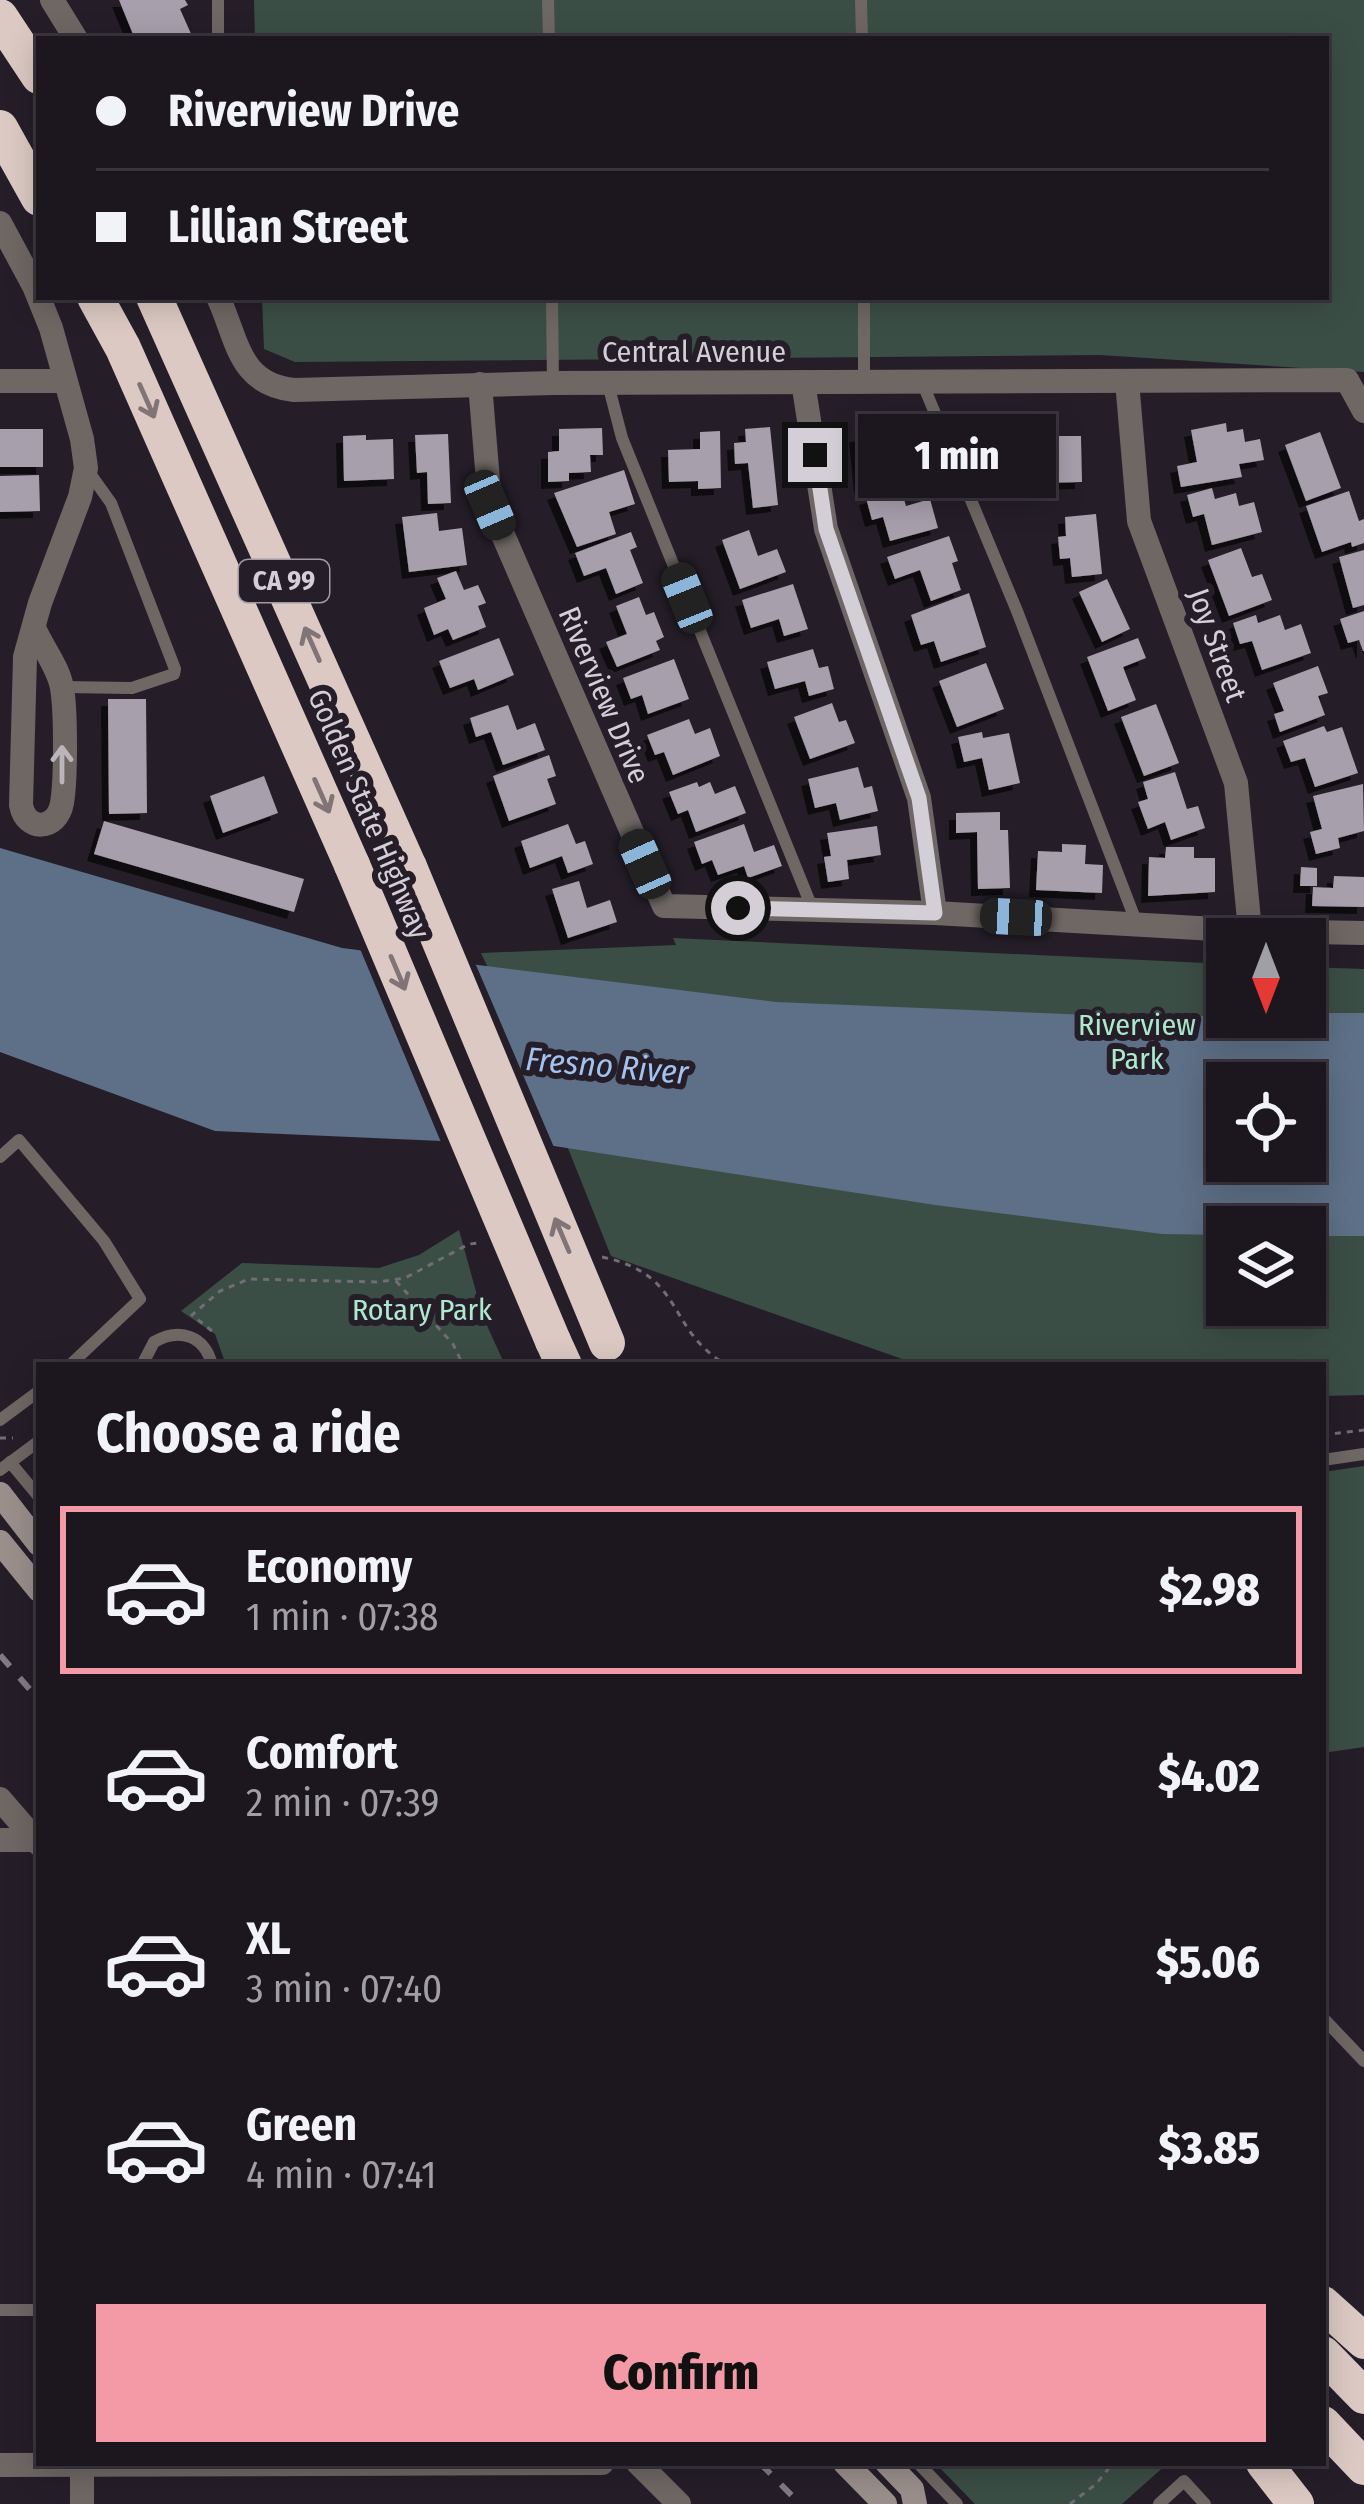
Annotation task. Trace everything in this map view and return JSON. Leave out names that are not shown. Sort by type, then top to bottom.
[{"type":"highway","points":[[0,16],[36,71]]},
{"type":"highway","points":[[0,128],[36,193]]},
{"type":"highway","name":"Golden State Highway","points":[[97,300],[123,348],[352,865],[559,1353]]},
{"type":"highway","name":"Golden State Highway","points":[[155,300],[409,867],[612,1354]]},
{"type":"highway","points":[[1326,2307],[1364,2342]]},
{"type":"highway","points":[[1326,2357],[1364,2396]]},
{"type":"highway","points":[[1326,2427],[1364,2467]]},
{"type":"highway","points":[[1266,2466],[1296,2504]]},
{"type":"main road","points":[[0,1494],[36,1540]]},
{"type":"main road","points":[[0,1542],[36,1586]]},
{"type":"main road","points":[[848,2466],[885,2504]]},
{"type":"main road","points":[[890,2466],[912,2489],[915,2504]]},
{"type":"street","points":[[52,0],[74,36]]},
{"type":"street","points":[[0,223],[36,291]]},
{"type":"street","points":[[34,628],[62,687],[62,802],[52,822],[42,826],[23,817],[20,805],[21,682],[34,628],[86,468],[40,300]]},
{"type":"street","name":"Central Avenue","points":[[219,300],[248,368],[262,382],[294,390],[608,382],[1347,380],[1364,412]]},
{"type":"street","points":[[0,381],[64,381]]},
{"type":"street","name":"Joy Street","points":[[1127,381],[1139,521],[1236,783],[1249,918]]},
{"type":"street","points":[[803,382],[826,529],[919,798],[935,913]]},
{"type":"street","name":"Riverview Drive","points":[[480,384],[490,505],[664,906],[935,913],[1206,929]]},
{"type":"street","name":"Riverview Drive","points":[[1326,932],[1364,933]]},
{"type":"street","points":[[0,1798],[36,1841]]},
{"type":"street","points":[[0,1840],[36,1842]]},
{"type":"street","points":[[0,2464],[36,2464]]},
{"type":"street","points":[[82,2466],[82,2504]]},
{"type":"street","points":[[641,2466],[679,2504]]},
{"type":"lane","points":[[218,0],[218,36]]},
{"type":"lane","points":[[548,0],[548,36]]},
{"type":"lane","points":[[861,0],[862,36]]},
{"type":"lane","points":[[552,300],[553,383]]},
{"type":"lane","points":[[864,300],[864,382]]},
{"type":"lane","points":[[608,382],[622,438],[812,910]]},
{"type":"lane","points":[[922,382],[1017,611],[1137,925]]},
{"type":"lane","points":[[62,687],[132,688],[174,674],[175,669],[111,503],[86,468]]},
{"type":"lane","points":[[0,1156],[20,1140],[104,1241],[140,1299],[73,1362]]},
{"type":"lane","points":[[144,1362],[154,1342],[176,1333],[197,1339],[211,1362]]},
{"type":"lane","points":[[0,1420],[36,1393]]},
{"type":"lane","points":[[36,1443],[5,1466],[36,1494]]},
{"type":"lane","points":[[1326,1460],[1364,1454]]},
{"type":"lane","points":[[1326,2021],[1364,2061]]},
{"type":"lane","points":[[0,2310],[36,2310]]},
{"type":"lane","points":[[921,2466],[957,2504]]},
{"type":"lane","points":[[1159,2504],[1184,2481],[1204,2504]]},
{"type":"path","points":[[192,1315],[220,1291],[249,1279],[395,1279],[469,1244],[491,1242]]},
{"type":"path","points":[[582,1255],[621,1262],[650,1274],[690,1331],[724,1362]]},
{"type":"path","points":[[395,1279],[453,1344],[462,1362]]},
{"type":"path","points":[[1326,1435],[1364,1430]]},
{"type":"path","points":[[0,1438],[17,1436]]},
{"type":"path","points":[[1070,2504],[1111,2466]]},
{"type":"green space","points":[[254,0],[1364,0],[1364,372],[1100,355],[295,362],[264,349],[262,300],[1329,300],[1329,36],[255,36]]},
{"type":"green space","name":"Riverview Park","points":[[673,938],[1206,963],[1206,1038],[1326,1038],[1326,968],[1364,969],[1364,1395],[1326,1396],[1326,1362],[911,1362],[611,1256],[540,1078],[481,953],[676,945]]},
{"type":"green space","name":"Rotary Park","points":[[459,1230],[483,1317],[504,1362],[225,1362],[215,1334],[181,1311],[242,1263],[379,1268],[419,1255]]},
{"type":"green space","points":[[1364,1466],[1364,1747],[1326,1753],[1326,1472]]},
{"type":"green space","points":[[938,2466],[1165,2466],[1122,2504],[975,2504]]},
{"type":"water","name":"Fresno River","points":[[0,848],[342,948],[776,1002],[1206,1016],[1206,1038],[1326,1038],[1326,1013],[1364,1013],[1364,1236],[1326,1236],[1326,1206],[1206,1206],[1206,1235],[1162,1234],[935,1205],[554,1146],[215,1131],[0,1052]]},
{"type":"pier","points":[[358,944],[473,958],[556,1152],[443,1147]]},
{"type":"building","points":[[119,0],[185,0],[188,5],[180,9],[192,36],[134,36]]},
{"type":"building","points":[[1226,423],[1227,432],[1243,429],[1245,442],[1260,439],[1264,460],[1239,464],[1242,477],[1181,487],[1177,466],[1197,462],[1191,430]]},
{"type":"building","points":[[1007,426],[1029,426],[1030,471],[1001,472],[1001,488],[983,489],[983,473],[977,473],[977,446],[1007,445]]},
{"type":"building","points":[[770,427],[778,505],[753,508],[748,463],[735,464],[734,443],[746,442],[745,429]]},
{"type":"building","points":[[602,428],[603,455],[590,455],[591,472],[569,473],[569,481],[548,482],[548,452],[559,451],[559,429]]},
{"type":"building","points":[[0,429],[43,429],[43,467],[0,467]]},
{"type":"building","points":[[917,430],[919,454],[889,456],[892,484],[861,486],[856,435]]},
{"type":"building","points":[[720,431],[721,488],[698,489],[698,481],[669,482],[668,450],[700,449],[700,432]]},
{"type":"building","points":[[1320,432],[1341,488],[1306,501],[1285,445]]},
{"type":"building","points":[[448,434],[451,503],[428,504],[427,472],[417,473],[415,435]]},
{"type":"building","points":[[366,435],[366,440],[393,439],[394,479],[344,481],[343,436]]},
{"type":"building","points":[[1041,436],[1081,436],[1082,482],[1041,483]]},
{"type":"building","points":[[624,470],[635,504],[609,512],[616,534],[577,547],[554,493]]},
{"type":"building","points":[[39,475],[40,511],[0,512],[0,476]]},
{"type":"building","points":[[1212,488],[1215,499],[1236,493],[1239,506],[1254,502],[1262,532],[1212,545],[1204,514],[1193,517],[1187,495]]},
{"type":"building","points":[[901,489],[906,506],[930,499],[938,528],[890,541],[883,517],[872,520],[866,498]]},
{"type":"building","points":[[1349,491],[1359,521],[1364,519],[1364,543],[1352,547],[1351,542],[1322,552],[1306,506]]},
{"type":"building","points":[[437,513],[439,531],[462,528],[467,565],[409,572],[402,517]]},
{"type":"building","points":[[1096,514],[1102,574],[1072,577],[1070,558],[1060,559],[1058,537],[1066,536],[1065,517]]},
{"type":"building","points":[[749,530],[758,556],[777,549],[786,572],[740,589],[722,540]]},
{"type":"building","points":[[631,532],[637,547],[630,550],[643,583],[616,594],[606,568],[584,576],[575,553]]},
{"type":"building","points":[[949,536],[961,590],[931,601],[920,570],[895,579],[887,557]]},
{"type":"building","points":[[1241,548],[1252,577],[1262,574],[1272,600],[1229,616],[1208,560]]},
{"type":"building","points":[[1364,550],[1364,605],[1353,608],[1339,557]]},
{"type":"building","points":[[456,571],[464,590],[478,585],[486,603],[478,606],[486,627],[453,640],[448,629],[434,635],[424,608],[446,599],[437,578]]},
{"type":"building","points":[[1107,579],[1130,629],[1102,642],[1079,592]]},
{"type":"building","points":[[793,584],[808,629],[784,636],[779,619],[751,628],[742,600]]},
{"type":"building","points":[[969,593],[986,647],[941,662],[934,641],[921,645],[911,615]]},
{"type":"building","points":[[639,597],[646,615],[654,612],[664,637],[656,641],[660,650],[617,667],[606,642],[627,634],[616,606]]},
{"type":"building","points":[[1364,611],[1363,651],[1359,640],[1348,643],[1340,619]]},
{"type":"building","points":[[1256,615],[1258,623],[1280,615],[1285,630],[1301,624],[1311,653],[1262,670],[1252,641],[1240,644],[1233,623]]},
{"type":"building","points":[[499,638],[514,675],[478,690],[474,679],[450,688],[439,661]]},
{"type":"building","points":[[1138,638],[1146,658],[1123,667],[1136,700],[1108,711],[1087,657]]},
{"type":"building","points":[[813,649],[819,668],[828,666],[834,689],[809,696],[805,681],[775,689],[767,662]]},
{"type":"building","points":[[674,659],[689,699],[648,714],[642,695],[631,699],[623,678]]},
{"type":"building","points":[[986,663],[1004,709],[957,727],[939,681]]},
{"type":"building","points":[[1318,666],[1328,693],[1318,696],[1325,715],[1280,732],[1274,714],[1284,711],[1273,683]]},
{"type":"building","points":[[108,699],[146,699],[147,813],[109,814]]},
{"type":"building","points":[[832,703],[839,722],[846,720],[855,743],[810,759],[794,717]]},
{"type":"building","points":[[1156,704],[1179,763],[1144,776],[1121,717]]},
{"type":"building","points":[[508,705],[517,730],[535,723],[545,750],[503,765],[491,732],[476,737],[470,718]]},
{"type":"building","points":[[689,719],[695,734],[710,728],[720,756],[673,775],[664,752],[655,755],[647,735]]},
{"type":"building","points":[[1324,726],[1327,732],[1342,727],[1358,773],[1315,787],[1305,758],[1291,762],[1283,741]]},
{"type":"building","points":[[982,732],[983,738],[1009,733],[1020,783],[989,790],[982,758],[964,762],[958,737]]},
{"type":"building","points":[[549,755],[556,776],[547,779],[556,804],[509,821],[493,776]]},
{"type":"building","points":[[858,767],[864,788],[872,786],[878,811],[840,820],[836,803],[815,808],[808,779]]},
{"type":"building","points":[[1175,772],[1187,809],[1198,806],[1205,828],[1171,840],[1165,822],[1148,829],[1138,802],[1148,799],[1143,782]]},
{"type":"building","points":[[264,776],[278,813],[223,833],[210,796]]},
{"type":"building","points":[[697,782],[699,787],[710,782],[715,794],[735,786],[746,813],[696,832],[688,810],[678,814],[669,792]]},
{"type":"building","points":[[1363,784],[1364,831],[1338,838],[1340,848],[1316,854],[1310,832],[1322,829],[1313,796]]},
{"type":"building","points":[[1000,812],[1000,830],[1008,830],[1010,888],[978,889],[977,832],[956,833],[956,813]]},
{"type":"building","points":[[104,821],[304,879],[294,912],[94,854]]},
{"type":"building","points":[[568,824],[576,844],[585,841],[593,864],[568,873],[562,856],[530,868],[521,841]]},
{"type":"building","points":[[744,824],[754,852],[774,845],[782,866],[748,878],[744,866],[718,875],[712,860],[702,864],[694,842]]},
{"type":"building","points":[[877,826],[881,855],[847,860],[849,879],[828,882],[827,833]]},
{"type":"building","points":[[1062,844],[1086,845],[1085,864],[1103,865],[1102,893],[1036,890],[1038,851],[1062,852]]},
{"type":"building","points":[[1166,847],[1194,847],[1194,858],[1215,858],[1215,892],[1148,896],[1149,857],[1165,858]]},
{"type":"building","points":[[1301,867],[1317,868],[1317,886],[1300,886]]},
{"type":"building","points":[[1334,876],[1364,877],[1364,907],[1312,906],[1313,887],[1333,888]]},
{"type":"building","points":[[579,881],[587,908],[610,900],[617,922],[568,938],[552,889]]},
{"type":"railway","points":[[0,1655],[36,1697]]},
{"type":"railway","points":[[763,2466],[800,2504]]},
{"type":"route","points":[[738,908],[935,913],[919,798],[826,529],[815,455]]}]
